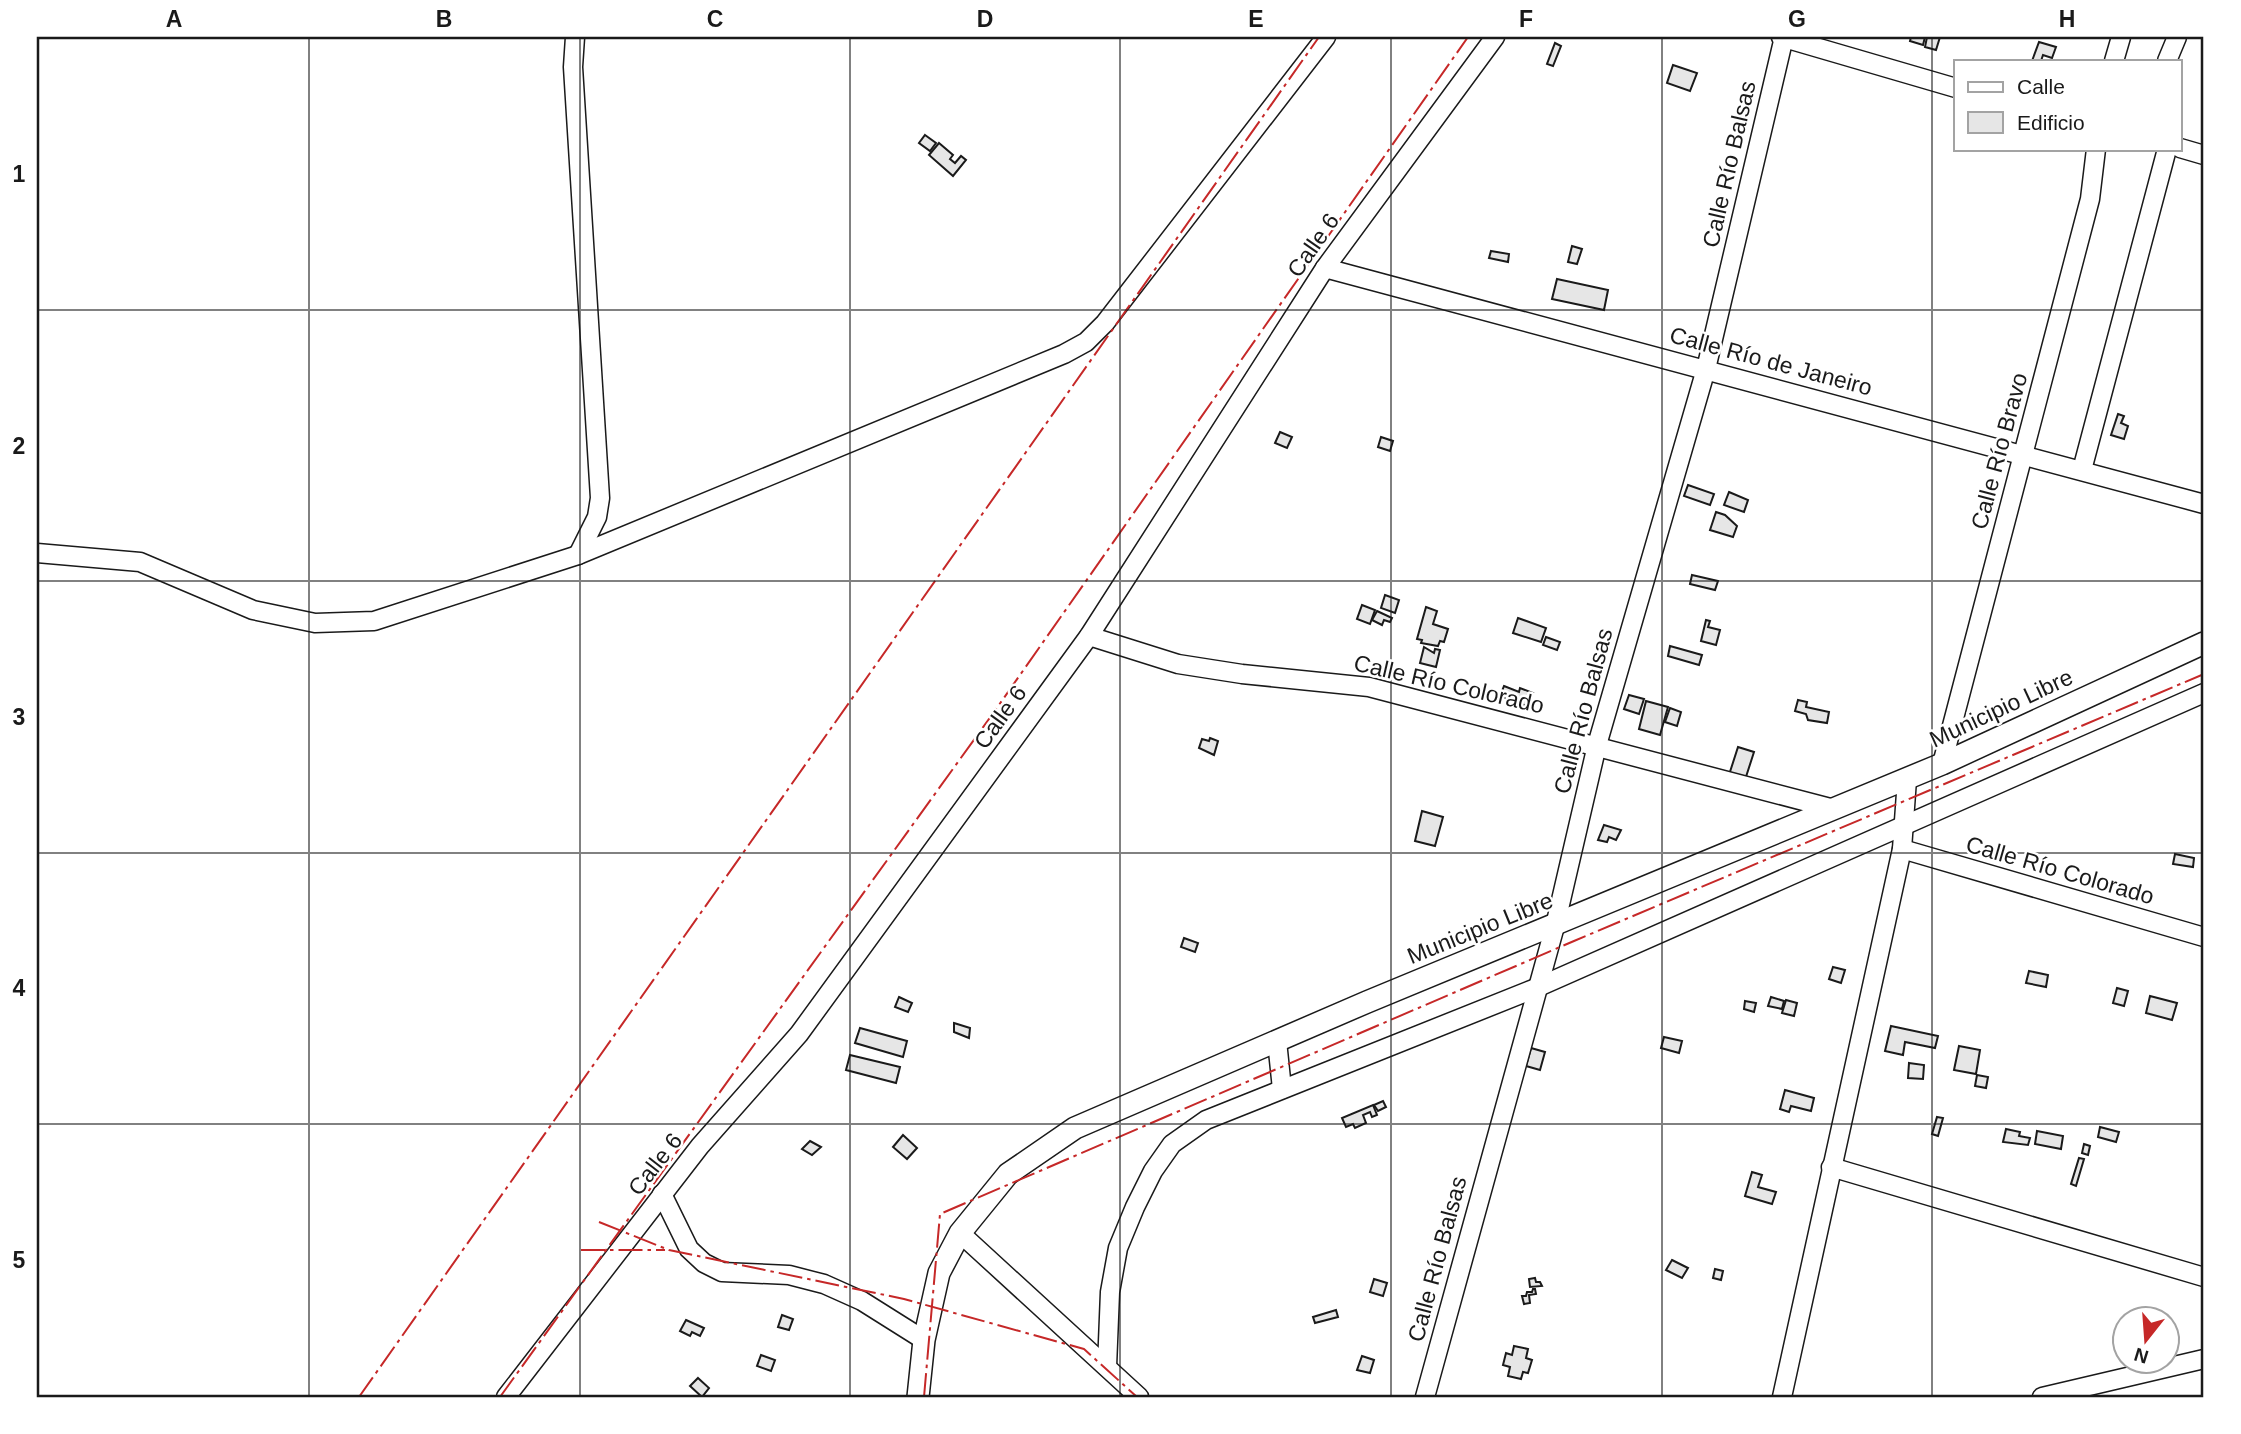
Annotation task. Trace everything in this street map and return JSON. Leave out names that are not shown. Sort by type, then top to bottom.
[{"type":"street","points":[[575,37],[573,67],[600,498],[597,517],[578,555]]},
{"type":"street","points":[[37,553],[140,562],[253,610],[315,623],[374,621],[578,555],[1064,354],[1086,342],[1105,323],[1325,37]]},
{"type":"street","name":"Calle 6","points":[[506,1397],[700,1146],[799,1034],[1089,636],[1325,268],[1495,37]]},
{"type":"street","points":[[1783,37],[1954,87]]},
{"type":"street","name":"Calle Río Balsas","points":[[1425,1397],[1555,926],[1597,745],[1706,369],[1783,37]]},
{"type":"street","points":[[2114,60],[2121,37]]},
{"type":"street","points":[[2167,60],[2177,37]]},
{"type":"street","points":[[2182,149],[2204,155]]},
{"type":"street","name":"Calle Río Bravo","points":[[1942,764],[2090,199],[2096,150]]},
{"type":"street","points":[[2082,470],[2167,150]]},
{"type":"street","name":"Calle Río de Janeiro","points":[[1325,268],[2204,504]]},
{"type":"street","name":"Calle Río Colorado","points":[[1089,636],[1178,664],[1242,674],[1369,687],[1834,809]]},
{"type":"street","name":"Municipio Libre","points":[[918,1397],[924,1340],[939,1273],[960,1233],[1008,1174],[1075,1128],[1942,764],[2204,643]]},
{"type":"street","points":[[1107,1367],[1110,1292],[1118,1248],[1153,1171],[1172,1144],[1206,1120],[1536,988],[2204,693]]},
{"type":"street","points":[[1782,1397],[1902,849],[1907,779]]},
{"type":"street","name":"Calle Río Colorado","points":[[1902,849],[2204,937]]},
{"type":"street","points":[[1277,1041],[1282,1090]]},
{"type":"street","points":[[1831,1167],[2204,1277]]},
{"type":"street","points":[[662,1194],[689,1250],[704,1263],[722,1272],[789,1275],[824,1284],[862,1301],[924,1340]]},
{"type":"street","points":[[960,1233],[1139,1397]]},
{"type":"street","points":[[2042,1397],[2082,1393],[2204,1359]]},
{"type":"building","points":[[1911,37],[1925,37],[1923,45],[1910,41]]},
{"type":"building","points":[[1927,37],[1940,37],[1936,50],[1925,47]]},
{"type":"building","points":[[2039,42],[2056,47],[2052,58],[2043,55],[2041,60],[2032,60]]},
{"type":"building","points":[[1555,43],[1561,46],[1553,66],[1547,64]]},
{"type":"building","points":[[1673,65],[1697,73],[1690,91],[1667,83]]},
{"type":"building","points":[[925,135],[936,143],[930,151],[919,143]]},
{"type":"building","points":[[939,143],[953,155],[950,159],[955,163],[961,156],[966,160],[953,176],[929,155]]},
{"type":"building","points":[[1572,246],[1582,249],[1577,264],[1568,262]]},
{"type":"building","points":[[1491,251],[1509,254],[1508,262],[1489,258]]},
{"type":"building","points":[[1557,279],[1608,290],[1604,310],[1552,299]]},
{"type":"building","points":[[2118,414],[2124,416],[2121,423],[2128,426],[2124,439],[2111,435]]},
{"type":"building","points":[[1280,432],[1292,437],[1287,448],[1275,443]]},
{"type":"building","points":[[1381,437],[1393,441],[1390,451],[1378,447]]},
{"type":"building","points":[[1688,485],[1714,494],[1710,505],[1684,496]]},
{"type":"building","points":[[1729,492],[1748,500],[1744,512],[1724,505]]},
{"type":"building","points":[[1716,512],[1725,515],[1737,526],[1733,537],[1710,530]]},
{"type":"building","points":[[1692,575],[1718,581],[1715,590],[1690,584]]},
{"type":"building","points":[[1385,595],[1399,600],[1395,613],[1381,608]]},
{"type":"building","points":[[1362,605],[1375,610],[1370,624],[1357,619]]},
{"type":"building","points":[[1426,607],[1437,611],[1433,624],[1448,629],[1444,642],[1440,641],[1438,646],[1421,643],[1422,640],[1417,639]]},
{"type":"building","points":[[1377,611],[1392,618],[1390,622],[1384,620],[1382,625],[1372,620]]},
{"type":"building","points":[[1518,618],[1546,628],[1541,642],[1513,633]]},
{"type":"building","points":[[1706,620],[1710,621],[1708,627],[1720,630],[1716,645],[1701,641]]},
{"type":"building","points":[[1546,637],[1560,642],[1557,650],[1543,645]]},
{"type":"building","points":[[1670,646],[1702,655],[1699,665],[1668,656]]},
{"type":"building","points":[[1424,647],[1434,653],[1435,649],[1440,650],[1436,667],[1420,663]]},
{"type":"building","points":[[1504,686],[1519,692],[1520,688],[1533,693],[1527,706],[1500,696]]},
{"type":"building","points":[[1629,695],[1644,699],[1639,714],[1624,709]]},
{"type":"building","points":[[1798,700],[1807,702],[1806,707],[1829,712],[1827,723],[1808,720],[1806,714],[1795,711]]},
{"type":"building","points":[[1646,701],[1668,707],[1660,735],[1639,729]]},
{"type":"building","points":[[1670,708],[1681,712],[1677,726],[1665,722]]},
{"type":"building","points":[[1210,738],[1218,741],[1214,755],[1199,748],[1202,739],[1209,741]]},
{"type":"building","points":[[1738,747],[1754,752],[1744,783],[1728,778]]},
{"type":"building","points":[[1422,811],[1443,817],[1435,846],[1415,841]]},
{"type":"building","points":[[1604,825],[1621,830],[1616,840],[1609,837],[1607,842],[1598,840]]},
{"type":"building","points":[[2175,854],[2194,858],[2193,867],[2173,864]]},
{"type":"building","points":[[1184,938],[1198,943],[1195,952],[1181,947]]},
{"type":"building","points":[[1833,967],[1845,970],[1841,983],[1829,979]]},
{"type":"building","points":[[2029,971],[2048,975],[2046,987],[2026,983]]},
{"type":"building","points":[[2117,988],[2128,991],[2124,1006],[2113,1003]]},
{"type":"building","points":[[2150,996],[2177,1003],[2172,1020],[2146,1013]]},
{"type":"building","points":[[899,997],[912,1003],[908,1012],[895,1007]]},
{"type":"building","points":[[1771,997],[1784,1001],[1782,1009],[1768,1006]]},
{"type":"building","points":[[1786,1000],[1797,1003],[1794,1016],[1782,1013]]},
{"type":"building","points":[[1745,1001],[1756,1003],[1754,1012],[1744,1009]]},
{"type":"building","points":[[954,1023],[970,1028],[969,1038],[954,1032]]},
{"type":"building","points":[[1891,1026],[1938,1036],[1935,1048],[1905,1042],[1903,1055],[1885,1051]]},
{"type":"building","points":[[860,1028],[907,1041],[903,1057],[855,1043]]},
{"type":"building","points":[[1664,1037],[1682,1041],[1679,1053],[1661,1048]]},
{"type":"building","points":[[1959,1046],[1980,1050],[1976,1074],[1954,1070]]},
{"type":"building","points":[[1531,1048],[1545,1052],[1540,1070],[1526,1066]]},
{"type":"building","points":[[850,1055],[900,1067],[896,1083],[846,1070]]},
{"type":"building","points":[[1909,1063],[1924,1065],[1923,1079],[1908,1078]]},
{"type":"building","points":[[1977,1075],[1988,1077],[1986,1088],[1975,1086]]},
{"type":"building","points":[[1785,1090],[1814,1098],[1811,1111],[1791,1106],[1789,1112],[1780,1109]]},
{"type":"building","points":[[1383,1101],[1386,1107],[1378,1111],[1374,1105]]},
{"type":"building","points":[[1373,1105],[1377,1115],[1372,1117],[1370,1112],[1363,1115],[1366,1123],[1355,1128],[1353,1124],[1346,1127],[1342,1118]]},
{"type":"building","points":[[1937,1117],[1943,1118],[1938,1136],[1932,1134]]},
{"type":"building","points":[[2100,1127],[2119,1132],[2116,1142],[2098,1137]]},
{"type":"building","points":[[2006,1129],[2020,1132],[2019,1136],[2030,1138],[2028,1145],[2003,1142]]},
{"type":"building","points":[[2037,1131],[2063,1136],[2061,1149],[2035,1144]]},
{"type":"building","points":[[903,1135],[917,1148],[907,1159],[893,1147]]},
{"type":"building","points":[[810,1141],[821,1147],[812,1155],[802,1149]]},
{"type":"building","points":[[2084,1144],[2090,1146],[2088,1155],[2082,1153]]},
{"type":"building","points":[[2079,1158],[2084,1159],[2076,1186],[2071,1184]]},
{"type":"building","points":[[1752,1172],[1762,1175],[1758,1187],[1776,1192],[1772,1204],[1745,1196]]},
{"type":"building","points":[[1672,1260],[1688,1268],[1682,1278],[1666,1270]]},
{"type":"building","points":[[1715,1269],[1723,1271],[1721,1280],[1713,1278]]},
{"type":"building","points":[[1535,1278],[1542,1286],[1530,1287],[1529,1279]]},
{"type":"building","points":[[1374,1279],[1387,1283],[1383,1296],[1370,1292]]},
{"type":"building","points":[[1533,1289],[1536,1294],[1529,1295],[1530,1303],[1524,1304],[1522,1296],[1526,1296],[1527,1292],[1532,1292]]},
{"type":"building","points":[[1336,1310],[1338,1317],[1315,1323],[1313,1317]]},
{"type":"building","points":[[782,1315],[793,1319],[789,1330],[778,1327]]},
{"type":"building","points":[[686,1320],[704,1328],[700,1336],[692,1332],[690,1336],[680,1331]]},
{"type":"building","points":[[1514,1346],[1528,1349],[1526,1358],[1532,1360],[1528,1373],[1523,1372],[1521,1379],[1508,1376],[1510,1367],[1503,1365],[1506,1353],[1512,1355]]},
{"type":"building","points":[[761,1355],[775,1360],[771,1371],[757,1366]]},
{"type":"building","points":[[1362,1356],[1374,1360],[1370,1373],[1357,1370]]},
{"type":"building","points":[[698,1378],[709,1388],[702,1397],[690,1386]]},
{"type":"power","points":[[359,1397],[1319,37]]},
{"type":"power","points":[[500,1397],[994,712],[1468,37]]},
{"type":"power","points":[[924,1397],[940,1214],[2204,674]]},
{"type":"power","points":[[599,1222],[669,1250],[904,1299],[1084,1349],[1137,1397]]},
{"type":"power","points":[[581,1250],[665,1250]]}]
